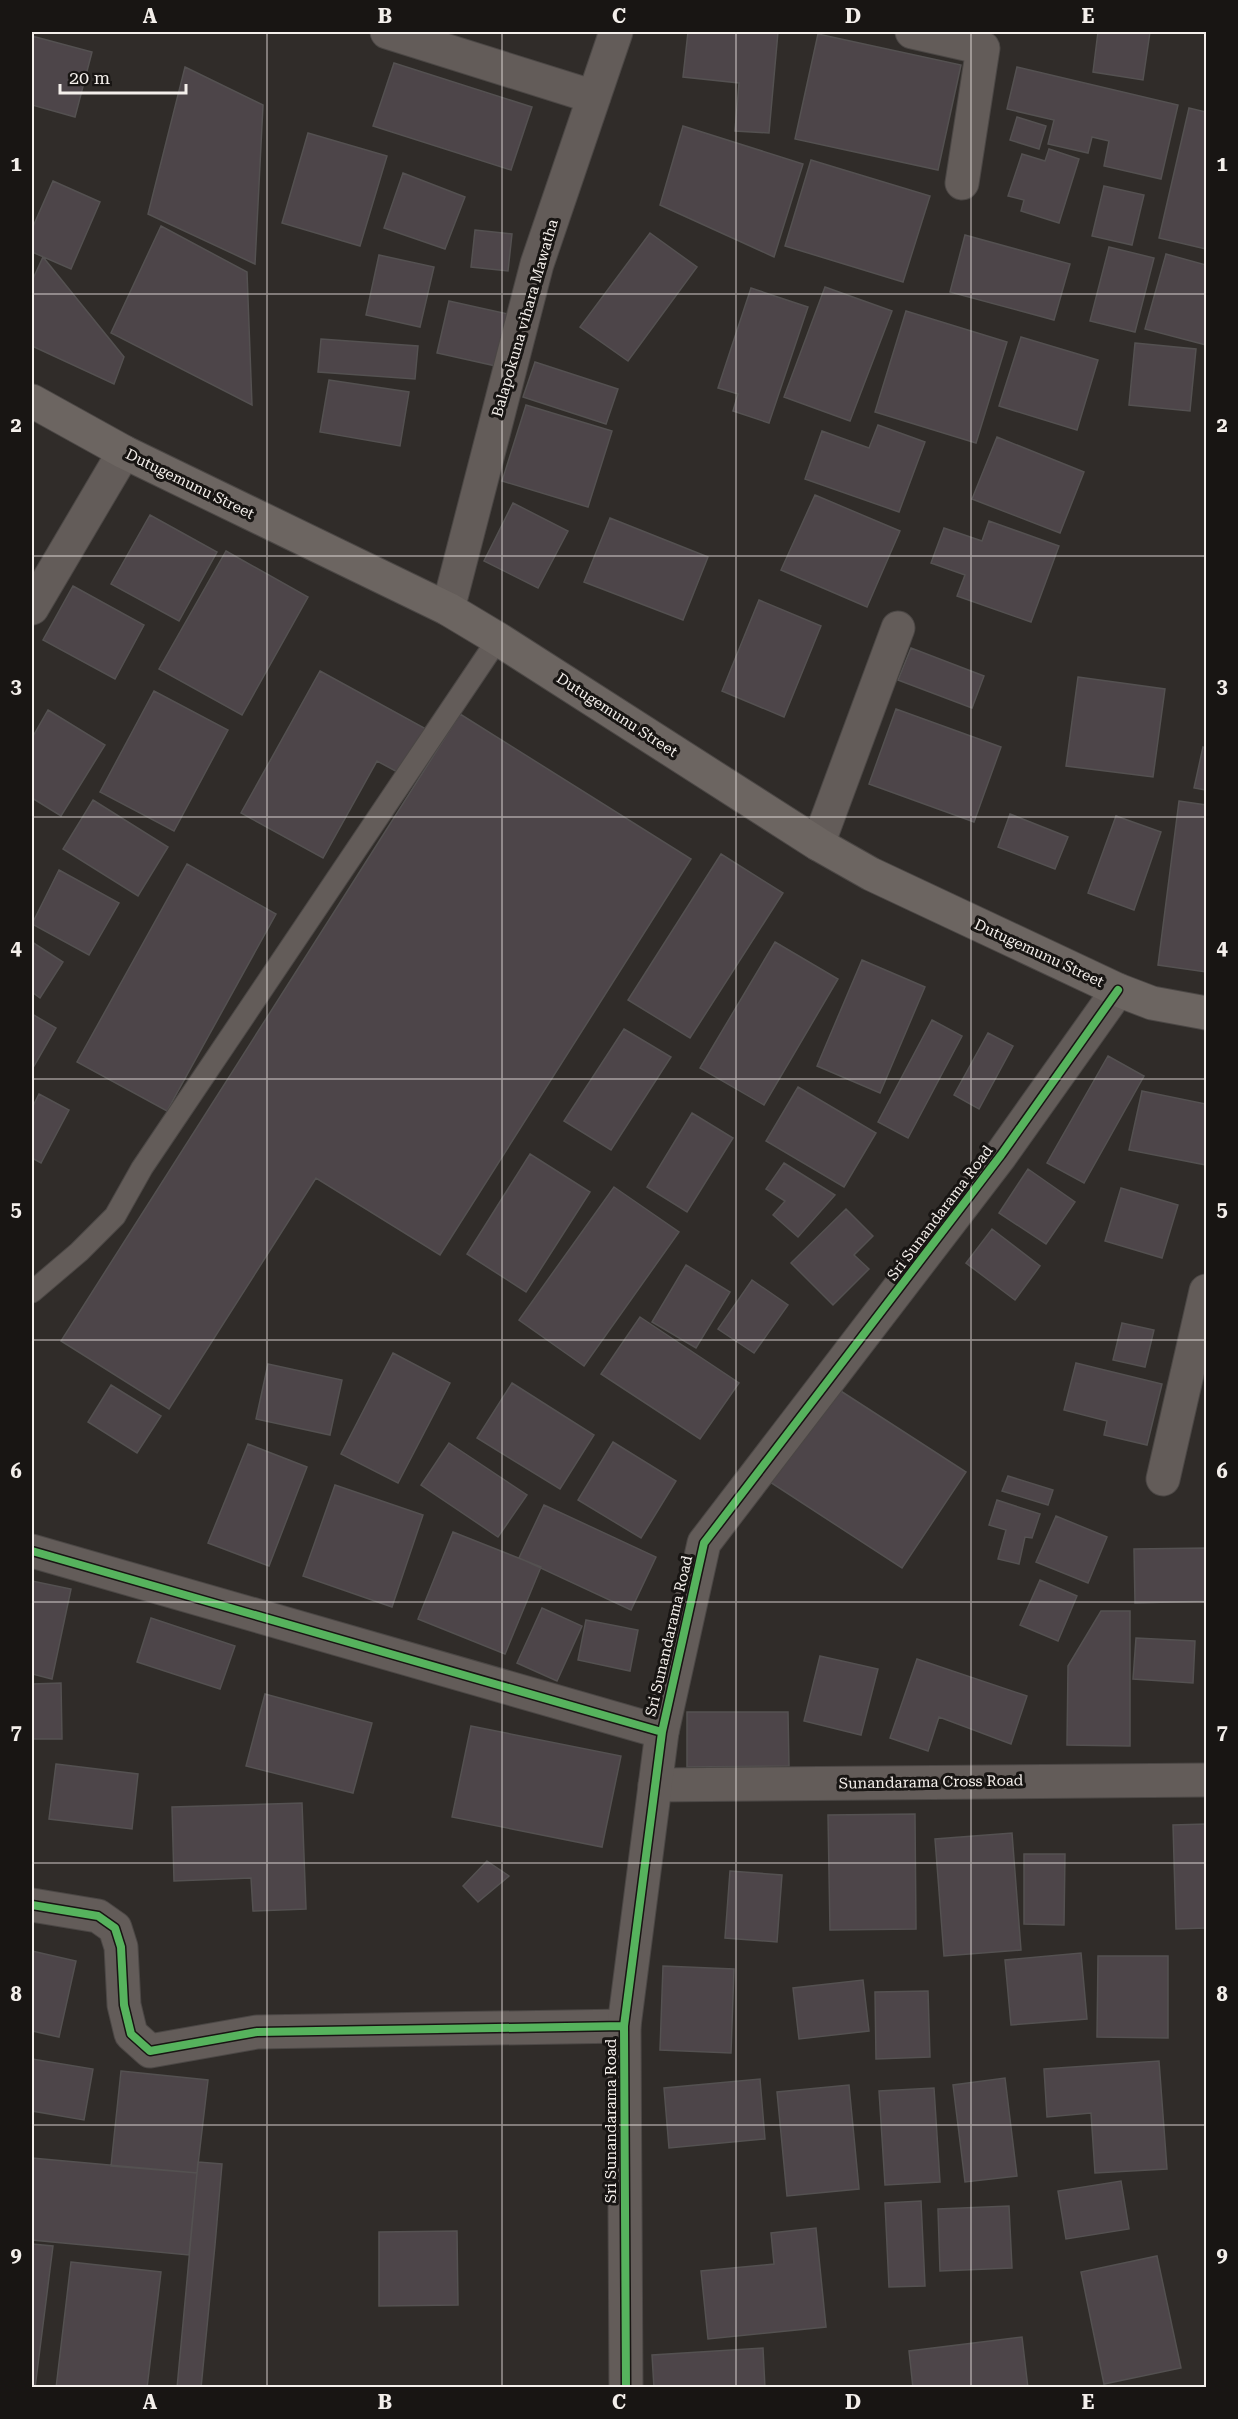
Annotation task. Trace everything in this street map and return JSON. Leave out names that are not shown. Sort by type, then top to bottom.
[{"type":"main road","name":"Dutugemunu Street","points":[[32,401],[124,452],[448,609],[818,844],[871,874],[1118,990],[1152,1003],[1206,1013]]},
{"type":"street","points":[[387,32],[594,97]]},
{"type":"street","name":"Balapokuna vihara Mawatha","points":[[448,609],[537,264],[616,32]]},
{"type":"street","points":[[912,32],[983,48],[962,183]]},
{"type":"street","points":[[32,608],[124,452]]},
{"type":"street","points":[[818,844],[898,628]]},
{"type":"street","name":"Sri Sunandarama Road","points":[[626,2388],[624,2026],[662,1732],[704,1543],[1001,1155],[1118,990]]},
{"type":"street","points":[[1163,1479],[1206,1291]]},
{"type":"street","points":[[32,1551],[662,1732]]},
{"type":"street","name":"Sunandarama Cross Road","points":[[655,1785],[1206,1780]]},
{"type":"street","points":[[32,1905],[98,1916],[115,1928],[121,1947],[124,2005],[131,2034],[150,2051],[257,2032],[624,2026]]},
{"type":"lane","points":[[32,1292],[79,1252],[115,1216],[142,1168],[498,639]]},
{"type":"building","points":[[688,32],[778,32],[769,133],[735,131],[739,83],[683,77]]},
{"type":"building","points":[[1098,32],[1150,32],[1143,80],[1093,72]]},
{"type":"building","points":[[818,34],[961,65],[938,170],[795,139]]},
{"type":"building","points":[[32,36],[92,52],[75,117],[32,105]]},
{"type":"building","points":[[394,63],[532,107],[511,170],[373,126]]},
{"type":"building","points":[[185,67],[263,105],[255,264],[148,214]]},
{"type":"building","points":[[1017,67],[1178,105],[1161,179],[1104,166],[1109,141],[1092,137],[1088,153],[1048,144],[1054,120],[1007,109]]},
{"type":"building","points":[[1189,108],[1206,112],[1206,249],[1159,238]]},
{"type":"building","points":[[1017,117],[1046,126],[1039,149],[1010,140]]},
{"type":"building","points":[[683,126],[803,164],[774,257],[660,205]]},
{"type":"building","points":[[308,133],[387,156],[360,246],[282,223]]},
{"type":"building","points":[[1049,149],[1079,159],[1059,223],[1021,211],[1024,200],[1008,196],[1022,154],[1045,161]]},
{"type":"building","points":[[811,160],[930,196],[903,282],[785,246]]},
{"type":"building","points":[[403,173],[465,197],[445,249],[384,228]]},
{"type":"building","points":[[53,181],[100,202],[71,269],[32,252],[32,229]]},
{"type":"building","points":[[1104,186],[1144,195],[1132,245],[1092,236]]},
{"type":"building","points":[[161,226],[247,272],[252,405],[111,333]]},
{"type":"building","points":[[475,230],[512,234],[508,271],[471,267]]},
{"type":"building","points":[[650,233],[697,267],[628,361],[580,327]]},
{"type":"building","points":[[965,235],[1070,264],[1054,320],[950,292]]},
{"type":"building","points":[[1109,247],[1154,258],[1135,332],[1090,321]]},
{"type":"building","points":[[1166,254],[1206,265],[1206,345],[1145,329]]},
{"type":"building","points":[[379,255],[434,267],[420,327],[366,315]]},
{"type":"building","points":[[43,257],[124,357],[114,384],[32,346],[32,281]]},
{"type":"building","points":[[825,287],[892,311],[850,421],[784,397]]},
{"type":"building","points":[[751,288],[808,307],[769,423],[733,411],[738,394],[718,388]]},
{"type":"building","points":[[449,301],[508,314],[496,366],[437,353]]},
{"type":"building","points":[[906,311],[1007,342],[976,443],[875,412]]},
{"type":"building","points":[[1021,337],[1098,360],[1077,430],[999,406]]},
{"type":"building","points":[[321,339],[418,346],[415,379],[318,372]]},
{"type":"building","points":[[1135,343],[1196,349],[1190,411],[1129,405]]},
{"type":"building","points":[[535,362],[618,389],[606,424],[523,397]]},
{"type":"building","points":[[329,380],[409,392],[400,446],[320,432]]},
{"type":"building","points":[[526,405],[612,431],[588,507],[502,481]]},
{"type":"building","points":[[878,425],[925,442],[899,512],[805,479],[822,431],[869,448]]},
{"type":"building","points":[[997,437],[1084,472],[1060,533],[972,499]]},
{"type":"building","points":[[815,495],[900,531],[867,607],[781,570]]},
{"type":"building","points":[[513,503],[568,531],[538,588],[484,561]]},
{"type":"building","points":[[150,515],[217,552],[179,621],[111,584]]},
{"type":"building","points":[[610,518],[708,557],[683,620],[584,582]]},
{"type":"building","points":[[989,521],[1059,546],[1031,622],[957,596],[965,575],[931,563],[944,528],[982,541]]},
{"type":"building","points":[[226,551],[308,597],[242,715],[159,669]]},
{"type":"building","points":[[73,586],[144,625],[115,679],[43,640]]},
{"type":"building","points":[[759,600],[821,626],[784,717],[722,691]]},
{"type":"building","points":[[911,648],[984,676],[972,708],[898,680]]},
{"type":"building","points":[[320,671],[426,729],[401,774],[377,761],[323,858],[241,813]]},
{"type":"building","points":[[1078,677],[1165,689],[1153,777],[1066,766]]},
{"type":"building","points":[[154,691],[228,730],[174,831],[100,792]]},
{"type":"building","points":[[896,709],[1001,747],[974,822],[869,784]]},
{"type":"building","points":[[48,710],[105,745],[61,816],[32,798],[32,738]]},
{"type":"building","points":[[460,714],[691,859],[440,1255],[316,1178],[169,1409],[61,1341]]},
{"type":"building","points":[[1203,747],[1206,748],[1206,790],[1194,788]]},
{"type":"building","points":[[93,800],[168,847],[138,896],[63,849]]},
{"type":"building","points":[[1179,801],[1206,805],[1206,972],[1158,965]]},
{"type":"building","points":[[1010,814],[1068,837],[1055,869],[998,847]]},
{"type":"building","points":[[1116,816],[1161,832],[1134,910],[1088,893]]},
{"type":"building","points":[[721,854],[783,893],[690,1038],[628,1000]]},
{"type":"building","points":[[187,864],[276,914],[167,1111],[77,1062]]},
{"type":"building","points":[[59,870],[119,903],[89,955],[32,924]]},
{"type":"building","points":[[32,942],[63,962],[40,998],[32,992]]},
{"type":"building","points":[[775,942],[838,979],[764,1105],[700,1068]]},
{"type":"building","points":[[862,960],[925,987],[880,1093],[817,1066]]},
{"type":"building","points":[[32,1014],[56,1028],[34,1066],[32,1065]]},
{"type":"building","points":[[932,1020],[962,1036],[908,1138],[878,1122]]},
{"type":"building","points":[[624,1029],[671,1057],[611,1150],[564,1121]]},
{"type":"building","points":[[988,1033],[1013,1046],[979,1109],[954,1095]]},
{"type":"building","points":[[1108,1056],[1144,1076],[1084,1183],[1047,1163]]},
{"type":"building","points":[[798,1087],[876,1133],[844,1187],[766,1141]]},
{"type":"building","points":[[1142,1091],[1206,1104],[1206,1165],[1129,1150]]},
{"type":"building","points":[[39,1094],[69,1110],[41,1163],[32,1158],[32,1108]]},
{"type":"building","points":[[692,1113],[733,1138],[687,1212],[647,1187]]},
{"type":"building","points":[[530,1154],[590,1192],[526,1292],[467,1254]]},
{"type":"building","points":[[784,1163],[835,1195],[798,1237],[773,1215],[785,1201],[766,1189]]},
{"type":"building","points":[[1028,1169],[1075,1202],[1046,1244],[999,1213]]},
{"type":"building","points":[[614,1187],[679,1232],[584,1366],[519,1320]]},
{"type":"building","points":[[1121,1188],[1178,1205],[1162,1258],[1105,1241]]},
{"type":"building","points":[[846,1209],[873,1236],[854,1255],[869,1269],[833,1305],[791,1263]]},
{"type":"building","points":[[992,1229],[1040,1266],[1015,1300],[966,1263]]},
{"type":"building","points":[[686,1265],[730,1292],[696,1348],[652,1322]]},
{"type":"building","points":[[752,1280],[788,1305],[754,1353],[718,1329]]},
{"type":"building","points":[[640,1317],[739,1383],[700,1439],[601,1374]]},
{"type":"building","points":[[1122,1323],[1154,1330],[1145,1367],[1113,1360]]},
{"type":"building","points":[[393,1353],[450,1383],[398,1483],[341,1454]]},
{"type":"building","points":[[1076,1363],[1162,1384],[1147,1445],[1104,1435],[1107,1421],[1064,1410]]},
{"type":"building","points":[[268,1364],[342,1380],[330,1435],[256,1419]]},
{"type":"building","points":[[512,1383],[594,1435],[560,1489],[477,1438]]},
{"type":"building","points":[[111,1385],[161,1416],[137,1453],[88,1422]]},
{"type":"building","points":[[833,1386],[966,1472],[902,1568],[770,1482]]},
{"type":"building","points":[[613,1442],[676,1481],[641,1538],[578,1500]]},
{"type":"building","points":[[449,1443],[527,1495],[498,1537],[421,1485]]},
{"type":"building","points":[[248,1444],[307,1467],[269,1566],[208,1543]]},
{"type":"building","points":[[1008,1476],[1053,1490],[1048,1505],[1002,1491]]},
{"type":"building","points":[[335,1485],[423,1515],[392,1607],[303,1576]]},
{"type":"building","points":[[997,1500],[1040,1514],[1032,1538],[1025,1537],[1019,1564],[998,1559],[1006,1530],[989,1525]]},
{"type":"building","points":[[544,1505],[656,1557],[631,1610],[519,1558]]},
{"type":"building","points":[[1056,1516],[1107,1537],[1088,1583],[1036,1562]]},
{"type":"building","points":[[453,1532],[541,1567],[505,1654],[418,1619]]},
{"type":"building","points":[[1206,1548],[1206,1601],[1135,1603],[1134,1549]]},
{"type":"building","points":[[1040,1580],[1077,1596],[1058,1641],[1020,1625]]},
{"type":"building","points":[[32,1581],[71,1589],[52,1679],[32,1674]]},
{"type":"building","points":[[542,1608],[582,1626],[557,1681],[517,1663]]},
{"type":"building","points":[[1101,1611],[1130,1611],[1130,1746],[1067,1745],[1068,1666]]},
{"type":"building","points":[[151,1618],[235,1646],[220,1689],[137,1662]]},
{"type":"building","points":[[586,1620],[638,1630],[630,1671],[578,1660]]},
{"type":"building","points":[[1136,1638],[1195,1641],[1193,1683],[1133,1679]]},
{"type":"building","points":[[820,1656],[878,1669],[861,1735],[804,1721]]},
{"type":"building","points":[[917,1659],[1027,1696],[1011,1744],[939,1717],[928,1751],[890,1738]]},
{"type":"building","points":[[61,1683],[62,1739],[32,1739],[32,1684]]},
{"type":"building","points":[[265,1694],[372,1723],[353,1793],[246,1766]]},
{"type":"building","points":[[687,1712],[788,1712],[789,1766],[687,1767]]},
{"type":"building","points":[[471,1726],[621,1756],[602,1847],[452,1817]]},
{"type":"building","points":[[56,1764],[138,1774],[132,1829],[49,1819]]},
{"type":"building","points":[[302,1803],[306,1909],[253,1911],[251,1878],[174,1881],[172,1807]]},
{"type":"building","points":[[915,1814],[916,1929],[830,1930],[828,1815]]},
{"type":"building","points":[[1206,1824],[1206,1928],[1176,1929],[1173,1825]]},
{"type":"building","points":[[1012,1833],[1021,1950],[944,1956],[935,1839]]},
{"type":"building","points":[[1024,1854],[1065,1854],[1064,1925],[1024,1924]]},
{"type":"building","points":[[487,1861],[509,1876],[478,1902],[463,1886]]},
{"type":"building","points":[[730,1871],[782,1875],[777,1942],[725,1938]]},
{"type":"building","points":[[32,1951],[76,1961],[59,2037],[32,2031]]},
{"type":"building","points":[[1081,1953],[1087,2019],[1011,2025],[1005,1960]]},
{"type":"building","points":[[1098,1956],[1168,1956],[1168,2038],[1097,2037]]},
{"type":"building","points":[[663,1966],[734,1969],[731,2053],[660,2050]]},
{"type":"building","points":[[863,1980],[869,2031],[799,2039],[793,1988]]},
{"type":"building","points":[[928,1991],[930,2057],[876,2059],[875,1992]]},
{"type":"building","points":[[32,2059],[93,2069],[84,2120],[32,2111]]},
{"type":"building","points":[[1159,2061],[1167,2169],[1095,2173],[1091,2113],[1047,2117],[1044,2069]]},
{"type":"building","points":[[121,2071],[208,2080],[197,2173],[111,2166]]},
{"type":"building","points":[[1005,2078],[1017,2176],[965,2182],[953,2085]]},
{"type":"building","points":[[760,2079],[765,2139],[669,2148],[664,2088]]},
{"type":"building","points":[[849,2085],[859,2189],[787,2196],[777,2092]]},
{"type":"building","points":[[934,2088],[940,2182],[885,2185],[879,2091]]},
{"type":"building","points":[[32,2158],[197,2173],[189,2255],[32,2240]]},
{"type":"building","points":[[198,2162],[222,2164],[215,2245],[201,2388],[177,2388]]},
{"type":"building","points":[[1121,2181],[1129,2229],[1066,2239],[1058,2191]]},
{"type":"building","points":[[921,2201],[925,2286],[889,2287],[885,2203]]},
{"type":"building","points":[[1009,2206],[1012,2268],[940,2271],[938,2209]]},
{"type":"building","points":[[816,2228],[826,2327],[708,2339],[701,2271],[774,2264],[771,2233]]},
{"type":"building","points":[[457,2231],[458,2305],[379,2306],[379,2232]]},
{"type":"building","points":[[32,2244],[53,2246],[35,2388],[32,2388]]},
{"type":"building","points":[[1157,2256],[1181,2368],[1104,2384],[1081,2272]]},
{"type":"building","points":[[71,2262],[161,2272],[147,2388],[56,2388]]},
{"type":"building","points":[[1022,2337],[1028,2388],[913,2388],[909,2351]]},
{"type":"building","points":[[763,2348],[765,2388],[654,2388],[652,2355]]},
{"type":"cycle path","points":[[626,2388],[624,2026],[662,1732],[704,1543],[1001,1155],[1118,990]]},
{"type":"cycle path","points":[[32,1551],[662,1732]]},
{"type":"cycle path","points":[[32,1905],[98,1916],[115,1928],[121,1947],[124,2005],[131,2034],[150,2051],[257,2032],[624,2026]]}]
